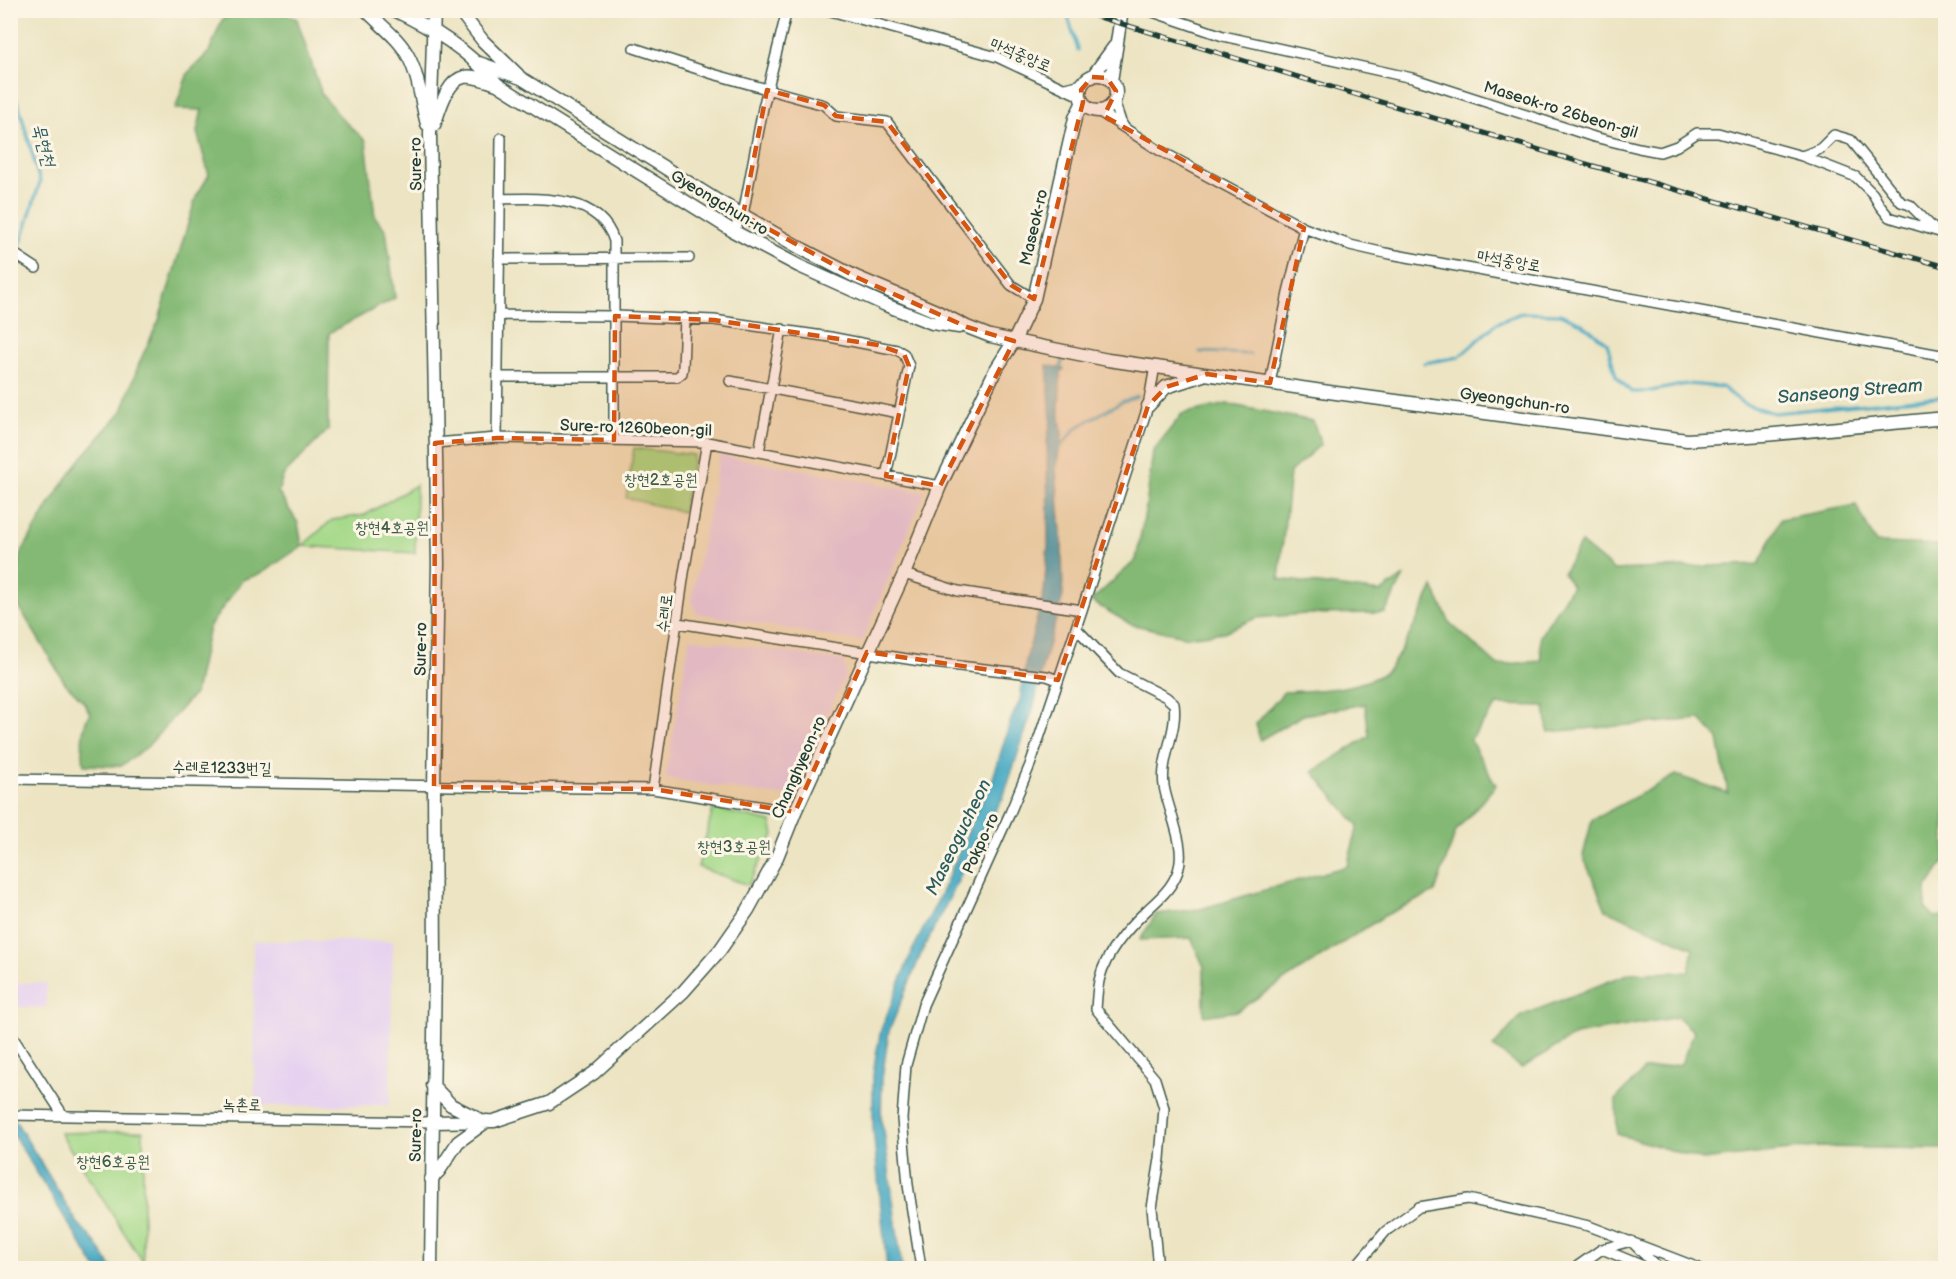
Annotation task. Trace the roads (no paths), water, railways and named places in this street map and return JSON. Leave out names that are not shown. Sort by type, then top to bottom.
[{"type":"street","points":[[366,10],[408,56],[416,76],[430,134]]},
{"type":"street","name":"Gyeongchun-ro","points":[[394,10],[435,31],[479,63],[497,84],[733,231],[799,266],[888,306],[932,323],[967,327]]},
{"type":"street","name":"Sure-ro","points":[[431,1269],[438,563],[430,134],[434,10]]},
{"type":"street","points":[[459,10],[483,41],[521,78]]},
{"type":"street","points":[[733,231],[743,215],[767,90],[787,10]]},
{"type":"street","name":"마석중앙로","points":[[827,10],[997,57],[1064,89],[1084,90]]},
{"type":"street","points":[[1122,10],[1115,46],[1112,81],[1116,91],[1114,102],[1127,131]]},
{"type":"street","name":"Maseok-ro 26beon-gil","points":[[1147,10],[1223,36],[1412,78],[1594,137],[1639,148],[1659,152],[1677,146],[1697,133],[1718,133],[1802,156],[1856,177],[1873,194],[1889,217],[1946,234]]},
{"type":"street","name":"Maseok-ro","points":[[1014,341],[1034,299],[1075,118],[1084,90],[1115,46]]},
{"type":"street","points":[[634,48],[767,90],[824,105],[836,116],[887,122],[976,243],[1011,285],[1034,299]]},
{"type":"street","name":"Gyeongchun-ro","points":[[479,63],[521,78],[804,250],[856,277],[990,336],[1082,354],[1207,374],[1687,440],[1946,418]]},
{"type":"street","points":[[1112,81],[1103,76],[1084,90],[1086,107],[1098,111],[1107,109],[1114,102]]},
{"type":"street","points":[[430,134],[444,98],[452,85],[462,77],[472,77],[497,84]]},
{"type":"street","name":"마석중앙로","points":[[1098,111],[1177,160],[1304,228],[1350,245],[1946,356]]},
{"type":"street","points":[[1802,156],[1820,149],[1834,135],[1851,140],[1901,202],[1910,205],[1935,230]]},
{"type":"street","points":[[497,438],[501,138]]},
{"type":"street","points":[[500,199],[530,198],[572,204],[593,212],[611,231],[614,241],[614,440]]},
{"type":"street","points":[[1270,383],[1304,228]]},
{"type":"street","points":[[10,251],[34,267]]},
{"type":"street","points":[[499,259],[689,258]]},
{"type":"street","points":[[499,315],[714,320],[878,345],[904,354],[909,366],[886,476]]},
{"type":"street","points":[[498,377],[677,376],[682,373],[683,367],[685,318]]},
{"type":"street","points":[[759,452],[782,329]]},
{"type":"street","name":"Changhyeon-ro","points":[[431,1122],[494,1121],[549,1103],[594,1073],[683,992],[720,950],[748,910],[777,857],[795,812],[904,574],[940,486],[995,371],[1014,341]]},
{"type":"street","name":"Pokpo-ro","points":[[921,1269],[908,1185],[902,1119],[906,1065],[923,1005],[1010,813],[1029,765],[1148,405],[1155,366]]},
{"type":"street","points":[[1148,405],[1166,387],[1207,374]]},
{"type":"street","points":[[730,381],[899,413]]},
{"type":"street","name":"Sure-ro 1260beon-gil","points":[[435,443],[497,438],[707,442],[940,486]]},
{"type":"street","name":"수레로","points":[[653,789],[684,573],[707,442]]},
{"type":"street","points":[[904,574],[958,591],[1082,610]]},
{"type":"street","points":[[678,623],[933,663],[1047,676],[1058,680]]},
{"type":"street","points":[[1076,628],[1119,672],[1166,697],[1174,704],[1176,716],[1165,758],[1164,785],[1179,844],[1179,869],[1169,890],[1145,912],[1110,952],[1100,978],[1096,1009],[1155,1079],[1164,1108],[1160,1159],[1152,1208],[1158,1269]]},
{"type":"street","name":"수레로1233번길","points":[[10,779],[434,787]]},
{"type":"street","points":[[434,787],[653,789],[795,812]]},
{"type":"street","points":[[10,1033],[63,1115]]},
{"type":"street","points":[[432,1086],[451,1105],[469,1115],[487,1121]]},
{"type":"street","name":"녹촌로","points":[[10,1115],[431,1122]]},
{"type":"street","points":[[431,1179],[439,1172],[458,1142],[487,1121]]},
{"type":"street","points":[[1354,1269],[1386,1231],[1419,1207],[1468,1199],[1589,1226],[1699,1269]]},
{"type":"street","points":[[1575,1269],[1602,1250],[1631,1241]]},
{"type":"street","points":[[1631,1241],[1658,1269]]},
{"type":"street","points":[[1602,1250],[1648,1269]]},
{"type":"water","points":[[1047,365],[1064,369],[1061,372],[1059,408],[1062,435],[1056,469],[1062,545],[1063,596],[1043,664],[1034,706],[1003,798],[972,848],[922,952],[889,1031],[882,1079],[881,1121],[902,1268],[887,1268],[873,1129],[873,1075],[876,1055],[881,1030],[912,951],[991,785],[1010,722],[1020,700],[1026,660],[1044,592],[1048,545],[1047,441],[1051,420]]},
{"type":"water","points":[[10,1112],[77,1222],[95,1242],[112,1268],[96,1268],[11,1131]]},
{"type":"waterway","name":"Maseogucheon","points":[[1066,10],[1078,50]]},
{"type":"waterway","name":"묵현천","points":[[10,88],[19,106],[40,182],[18,252]]},
{"type":"waterway","name":"묵현천","points":[[10,278],[16,259]]},
{"type":"waterway","name":"Sanseong Stream","points":[[1424,363],[1459,357],[1497,323],[1521,313],[1560,314],[1581,323],[1607,343],[1616,376],[1631,392],[1646,392],[1687,384],[1722,387],[1744,404],[1774,413],[1946,396]]},
{"type":"waterway","name":"Sanseong Stream","points":[[1200,352],[1250,354]]},
{"type":"waterway","name":"Maseogucheon","points":[[1060,370],[1065,353]]},
{"type":"waterway","name":"Sanseong Stream","points":[[1058,450],[1076,428],[1121,402],[1137,396]]},
{"type":"railway","points":[[1076,10],[1583,163],[1946,267]]},
{"type":"park label","name":"창현2호공원","points":[[661,479]]},
{"type":"park label","name":"창현4호공원","points":[[392,527]]},
{"type":"park label","name":"창현3호공원","points":[[734,846]]},
{"type":"park label","name":"창현6호공원","points":[[113,1161]]}]
